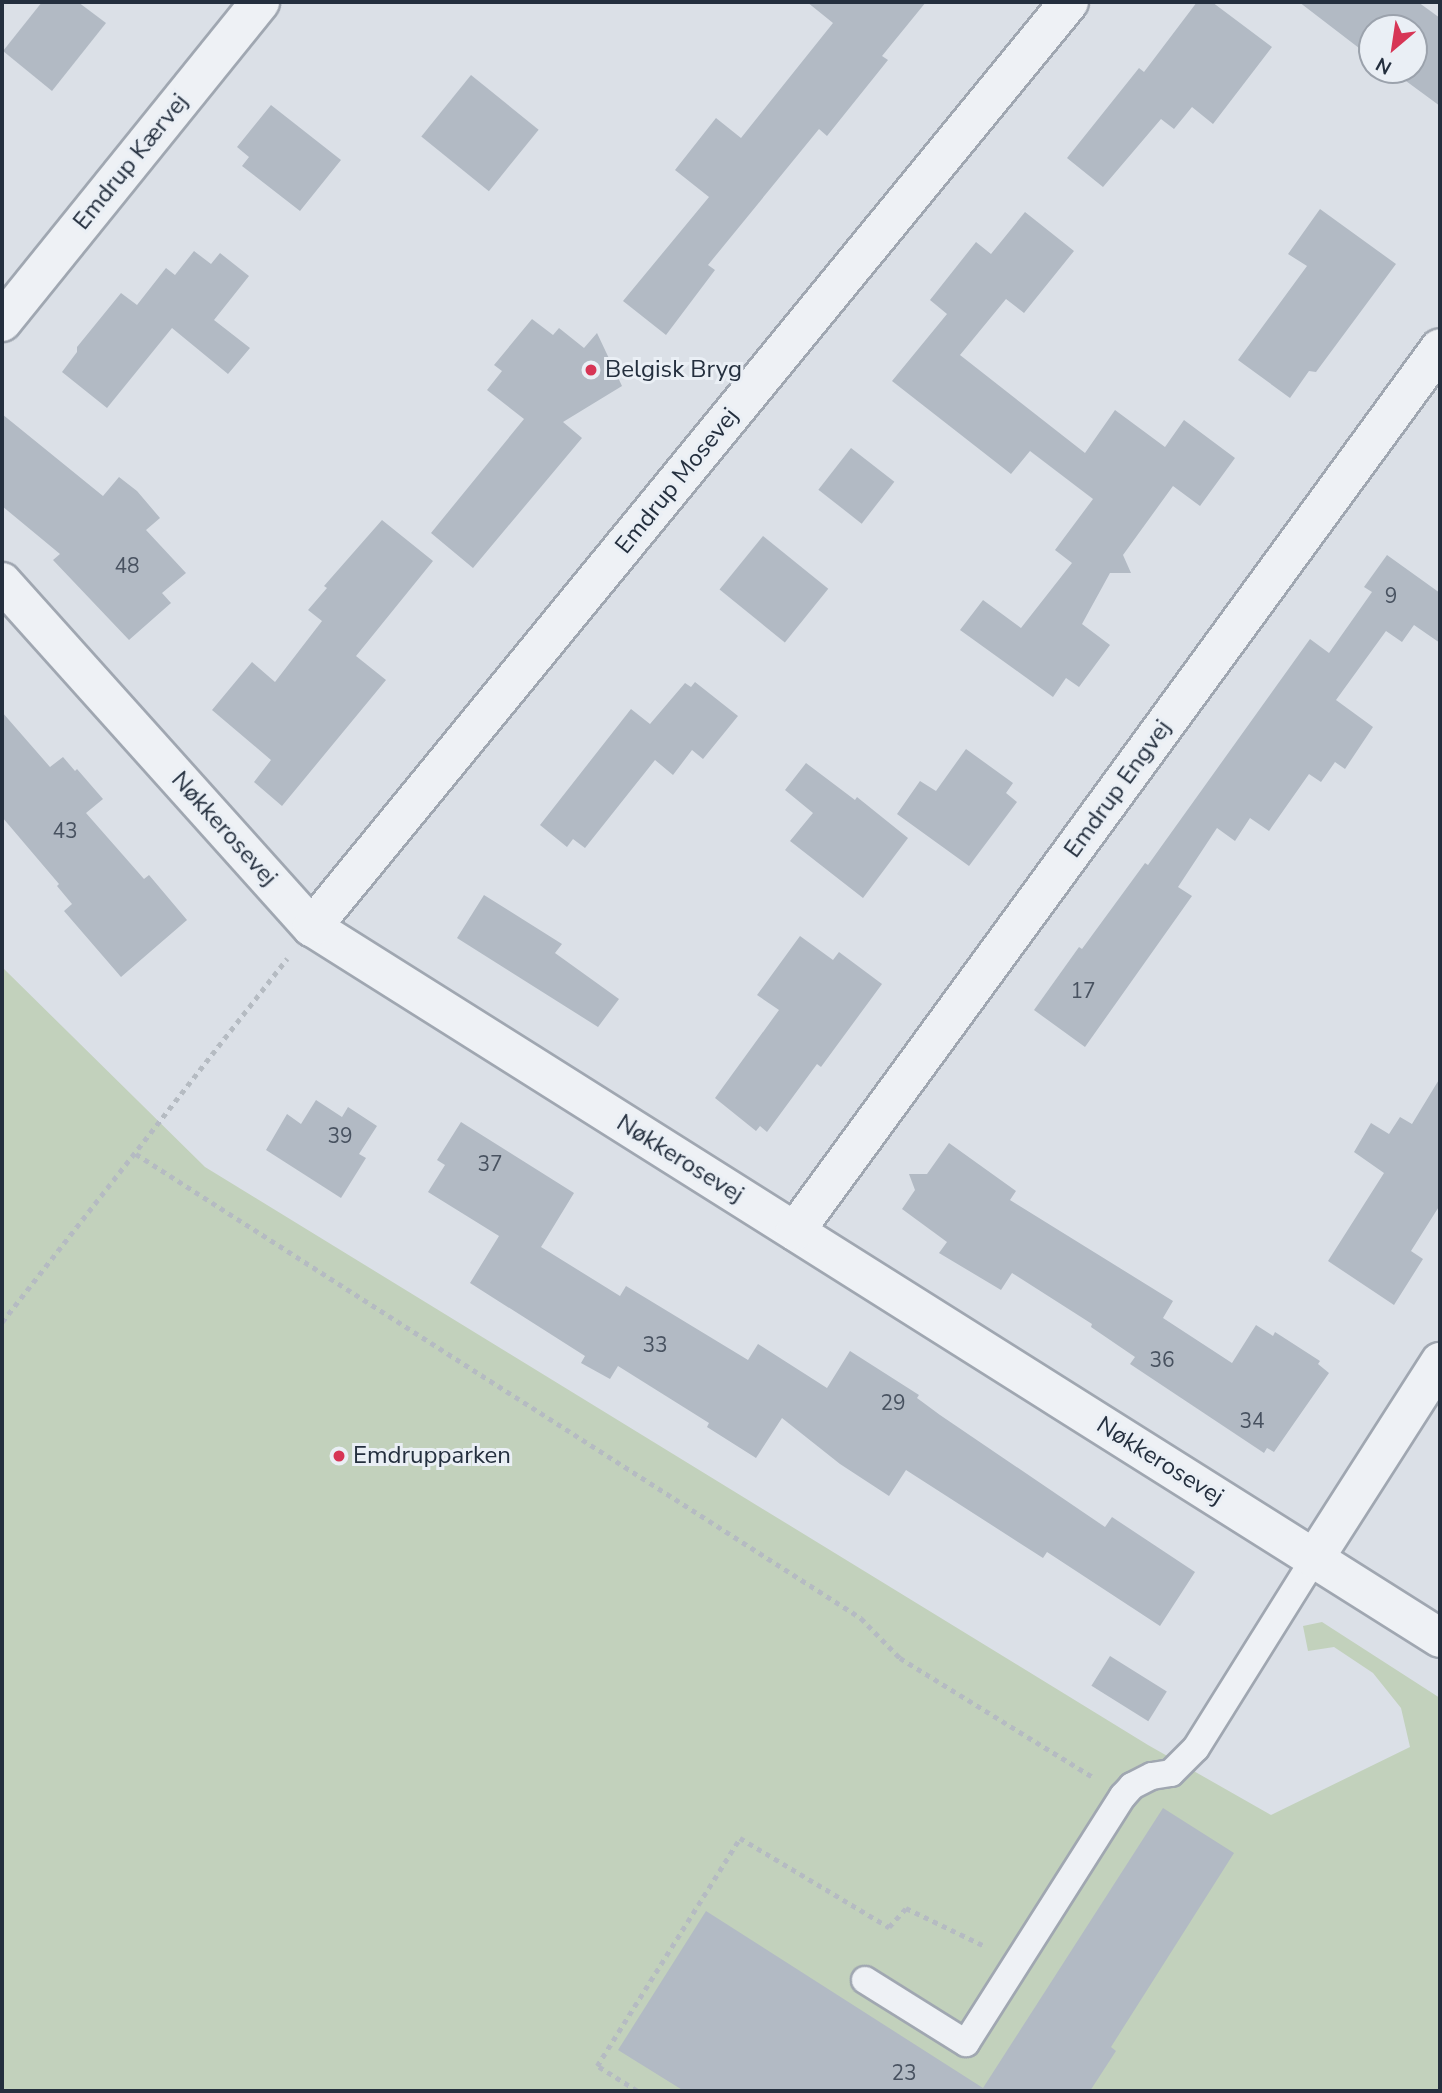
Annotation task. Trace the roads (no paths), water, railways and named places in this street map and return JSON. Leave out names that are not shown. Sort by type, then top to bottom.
[{"type":"street","name":"Emdrup Kærvej","points":[[2,322],[260,2]]},
{"type":"street","name":"Emdrup Mosevej","points":[[312,928],[1069,2]]},
{"type":"street","name":"Emdrup Engvej","points":[[795,1231],[1440,348]]},
{"type":"street","name":"Nøkkerosevej","points":[[2,582],[312,928],[1440,1638]]},
{"type":"street","points":[[1314,1559],[1440,1362]]},
{"type":"lane","points":[[864,1980],[966,2043],[1123,1796],[1132,1786],[1142,1781],[1171,1773],[1196,1748],[1314,1559]]},
{"type":"place","name":"Belgisk Bryg","points":[[591,370]]},
{"type":"place","name":"Emdrupparken","points":[[339,1456]]}]
